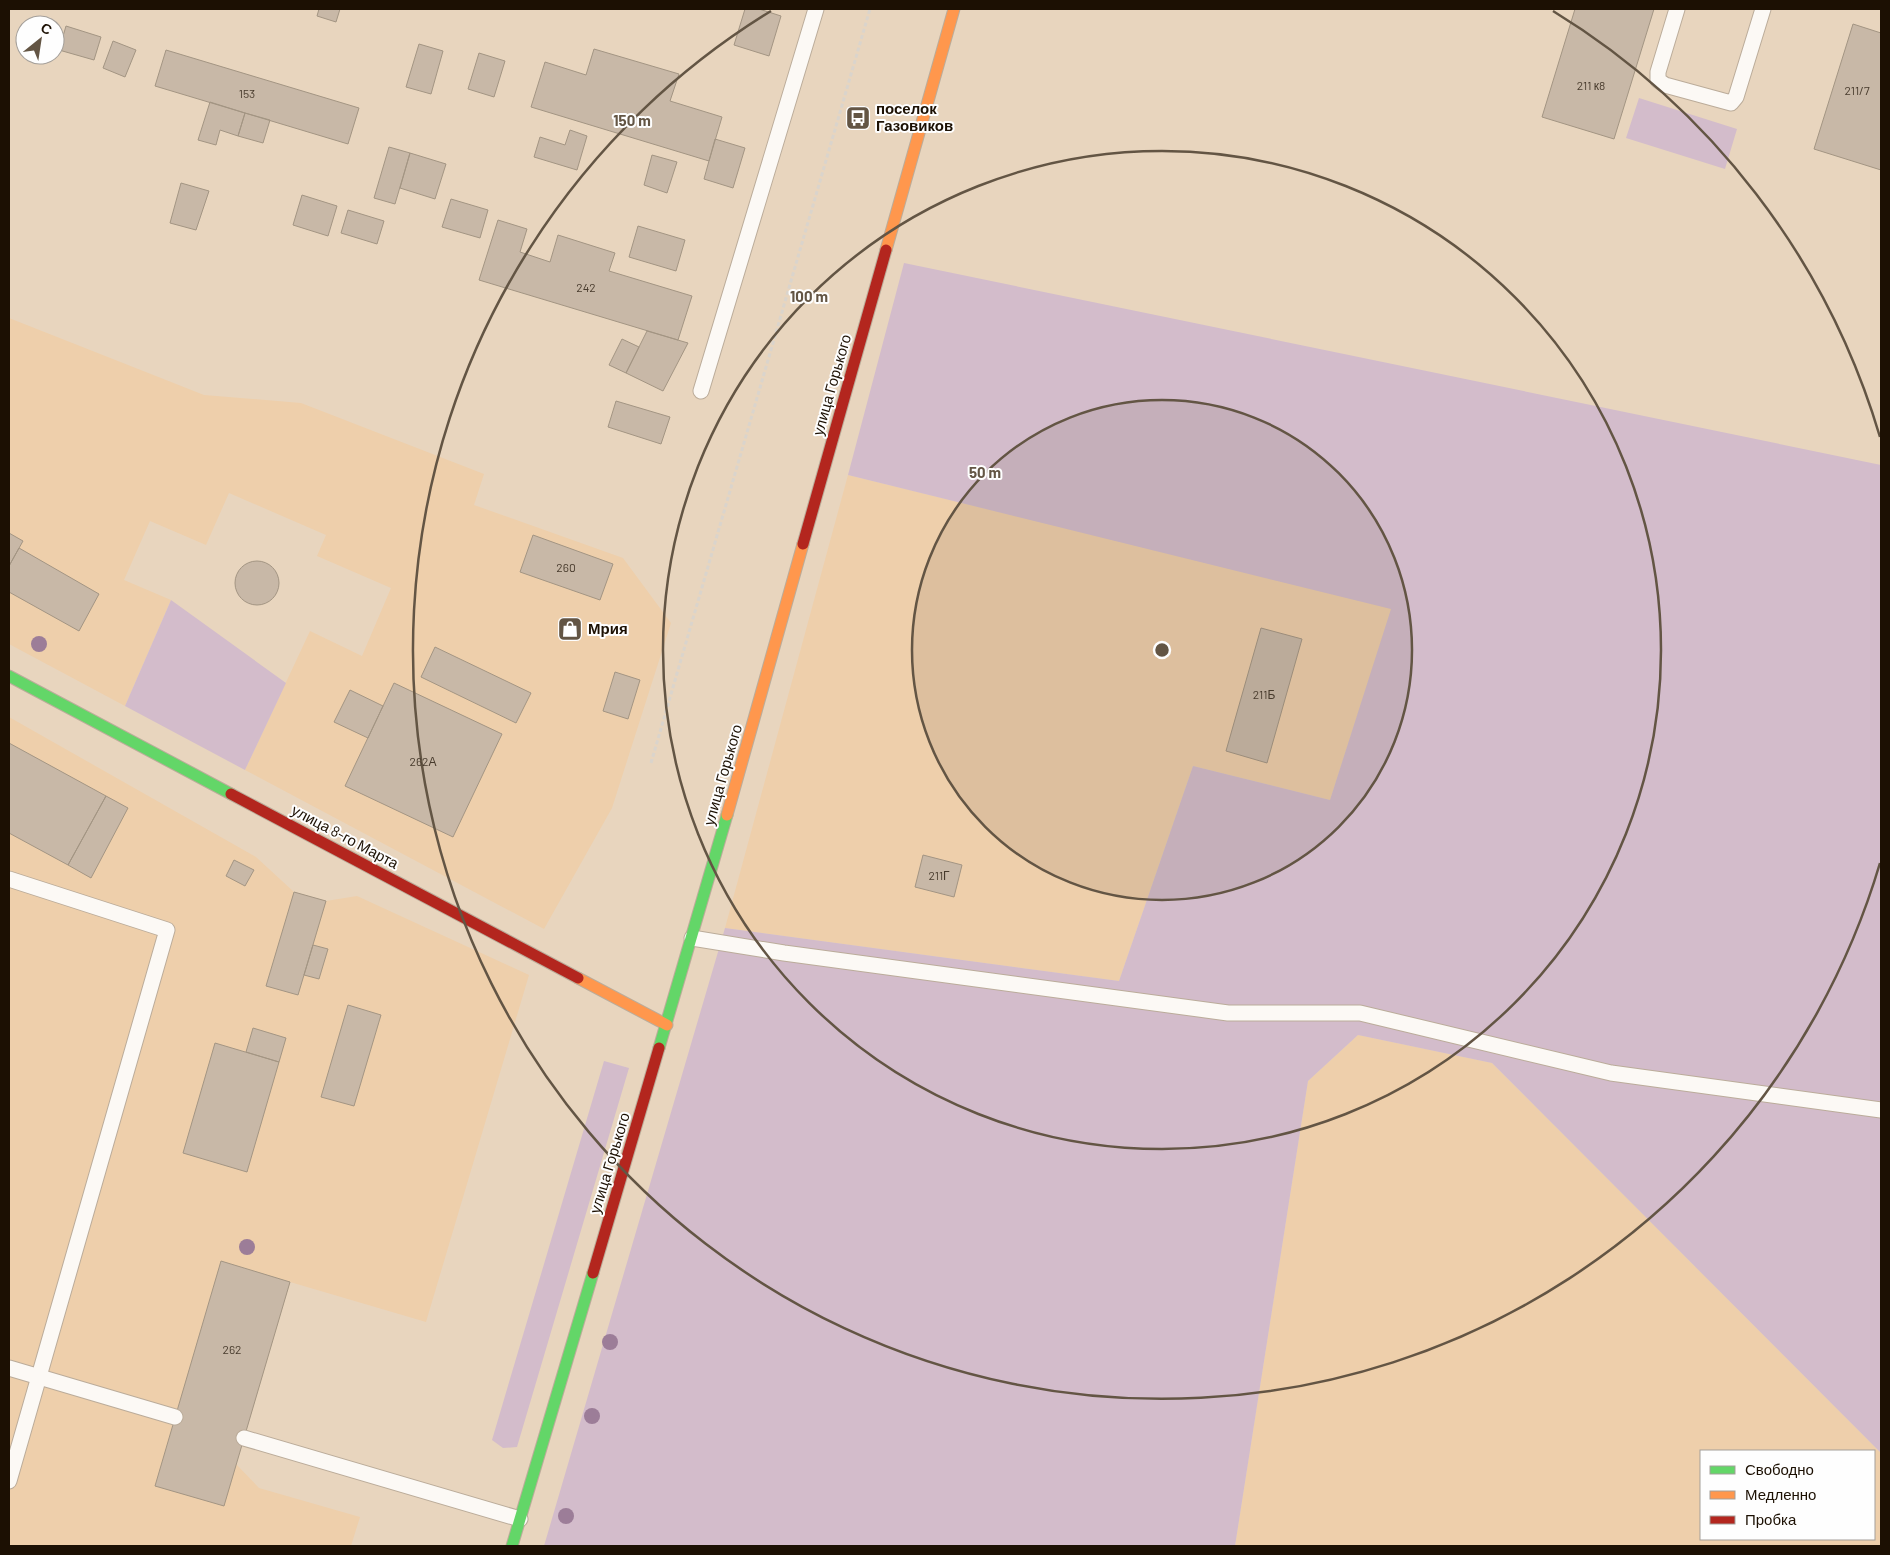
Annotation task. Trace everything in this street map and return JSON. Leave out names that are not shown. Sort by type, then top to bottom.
[{"type":"main road","name":"улица Горького","points":[[512,1546],[667,1025],[954,9]]},
{"type":"main road","name":"улица 8-го Марта","points":[[9,676],[667,1025]]},
{"type":"lane","points":[[701,392],[816,9]]},
{"type":"lane","points":[[1677,9],[1658,72],[1658,80],[1665,85],[1731,103],[1736,97],[1763,9]]},
{"type":"lane","points":[[9,879],[167,930],[9,1482]]},
{"type":"lane","points":[[692,938],[784,953],[1228,1013],[1360,1013],[1612,1073],[1881,1110]]},
{"type":"lane","points":[[9,1368],[175,1417]]},
{"type":"lane","points":[[244,1438],[520,1519]]},
{"type":"path","points":[[651,763],[870,9]]},
{"type":"shaded area","points":[[1639,98],[1737,129],[1725,169],[1626,138]]},
{"type":"shaded area","points":[[904,263],[1881,465],[1881,1453],[1492,1063],[1358,1035],[1308,1081],[1235,1546],[544,1546],[725,928],[1119,981],[1193,766],[1330,800],[1391,609],[848,475]]},
{"type":"shaded area","points":[[9,318],[204,395],[301,403],[484,474],[474,505],[623,558],[671,623],[612,808],[544,929],[245,770],[310,631],[362,656],[391,588],[317,556],[326,535],[229,493],[206,545],[150,521],[124,580],[171,600],[125,706],[9,644]]},
{"type":"shaded area","points":[[848,475],[1392,608],[1330,800],[1193,766],[1119,981],[725,928]]},
{"type":"shaded area","points":[[171,600],[286,683],[245,770],[125,706]]},
{"type":"shaded area","points":[[9,717],[256,857],[294,892],[326,901],[357,896],[529,975],[426,1322],[290,1282],[236,1464],[259,1488],[360,1517],[351,1546],[9,1546]]},
{"type":"shaded area","points":[[1358,1035],[1492,1063],[1881,1453],[1881,1546],[1235,1546],[1308,1081]]},
{"type":"shaded area","points":[[604,1061],[629,1068],[517,1447],[503,1448],[492,1440]]},
{"type":"building","points":[[319,9],[340,9],[336,22],[317,16]]},
{"type":"building","points":[[745,9],[759,9],[781,16],[769,56],[734,45]]},
{"type":"building","points":[[1575,9],[1654,9],[1614,139],[1542,117]]},
{"type":"building","points":[[1853,24],[1881,33],[1881,170],[1814,149]]},
{"type":"building","points":[[66,26],[101,37],[94,60],[65,52]]},
{"type":"building","points":[[113,41],[136,50],[125,77],[103,68]]},
{"type":"building","points":[[419,44],[443,51],[431,94],[406,87]]},
{"type":"building","points":[[594,49],[679,74],[670,101],[722,117],[709,161],[531,107],[545,62],[586,75]]},
{"type":"building","points":[[166,50],[359,108],[348,144],[155,86]]},
{"type":"building","points":[[479,53],[505,61],[494,97],[468,89]]},
{"type":"building","points":[[210,102],[245,113],[238,136],[220,130],[216,145],[198,140]]},
{"type":"building","points":[[245,113],[270,120],[263,143],[238,136]]},
{"type":"building","points":[[570,130],[587,136],[577,170],[534,157],[540,137],[565,145]]},
{"type":"building","points":[[715,139],[745,148],[733,188],[704,179]]},
{"type":"building","points":[[389,147],[410,153],[395,204],[374,198]]},
{"type":"building","points":[[410,153],[446,164],[435,199],[400,188]]},
{"type":"building","points":[[652,155],[677,162],[667,193],[644,185]]},
{"type":"building","points":[[181,183],[209,191],[196,230],[170,223]]},
{"type":"building","points":[[302,195],[337,206],[328,236],[293,225]]},
{"type":"building","points":[[451,199],[488,210],[480,238],[442,227]]},
{"type":"building","points":[[348,210],[384,221],[377,244],[341,233]]},
{"type":"building","points":[[498,220],[527,229],[520,252],[550,262],[558,235],[615,253],[609,271],[692,296],[678,340],[479,280]]},
{"type":"building","points":[[638,226],[685,240],[676,271],[629,257]]},
{"type":"building","points":[[647,331],[688,343],[663,391],[626,373]]},
{"type":"building","points":[[622,339],[639,347],[626,373],[609,365]]},
{"type":"building","points":[[616,401],[670,417],[661,444],[608,427]]},
{"type":"building","points":[[9,533],[23,541],[9,566]]},
{"type":"building","points":[[533,535],[613,564],[600,600],[520,572]]},
{"type":"building","points":[[19,548],[99,594],[79,631],[9,592],[9,566]]},
{"type":"building","points":[[253,561],[261,561],[273,567],[279,583],[273,599],[261,605],[253,605],[241,599],[235,587],[235,579],[241,567]]},
{"type":"building","points":[[1261,628],[1302,639],[1267,763],[1226,751]]},
{"type":"building","points":[[435,647],[531,693],[516,723],[421,677]]},
{"type":"building","points":[[615,672],[640,680],[628,719],[603,711]]},
{"type":"building","points":[[394,683],[502,734],[453,837],[345,786]]},
{"type":"building","points":[[350,690],[383,706],[368,738],[334,722]]},
{"type":"building","points":[[9,743],[106,796],[68,865],[9,833]]},
{"type":"building","points":[[106,796],[128,808],[91,878],[68,865]]},
{"type":"building","points":[[923,855],[962,865],[954,897],[915,887]]},
{"type":"building","points":[[234,860],[254,870],[245,886],[226,876]]},
{"type":"building","points":[[294,892],[326,901],[298,995],[266,986]]},
{"type":"building","points":[[313,945],[328,949],[319,979],[304,975]]},
{"type":"building","points":[[348,1005],[381,1015],[354,1106],[321,1097]]},
{"type":"building","points":[[253,1028],[286,1038],[279,1062],[246,1052]]},
{"type":"building","points":[[215,1043],[279,1062],[247,1172],[183,1153]]},
{"type":"building","points":[[221,1261],[290,1282],[224,1506],[155,1486]]},
{"type":"traffic: fast","points":[[9,676],[231,794]]},
{"type":"traffic: fast","points":[[659,1048],[727,815]]},
{"type":"traffic: fast","points":[[512,1546],[593,1273]]},
{"type":"traffic: slow","points":[[886,250],[954,9]]},
{"type":"traffic: slow","points":[[727,815],[803,544]]},
{"type":"traffic: slow","points":[[578,978],[667,1025]]},
{"type":"traffic: jam","points":[[803,544],[886,250]]},
{"type":"traffic: jam","points":[[231,794],[578,978]]},
{"type":"traffic: jam","points":[[593,1273],[659,1048]]},
{"type":"place","name":"поселок Газовиков","points":[[858,118]]},
{"type":"place","name":"Мрия","points":[[570,629]]}]
